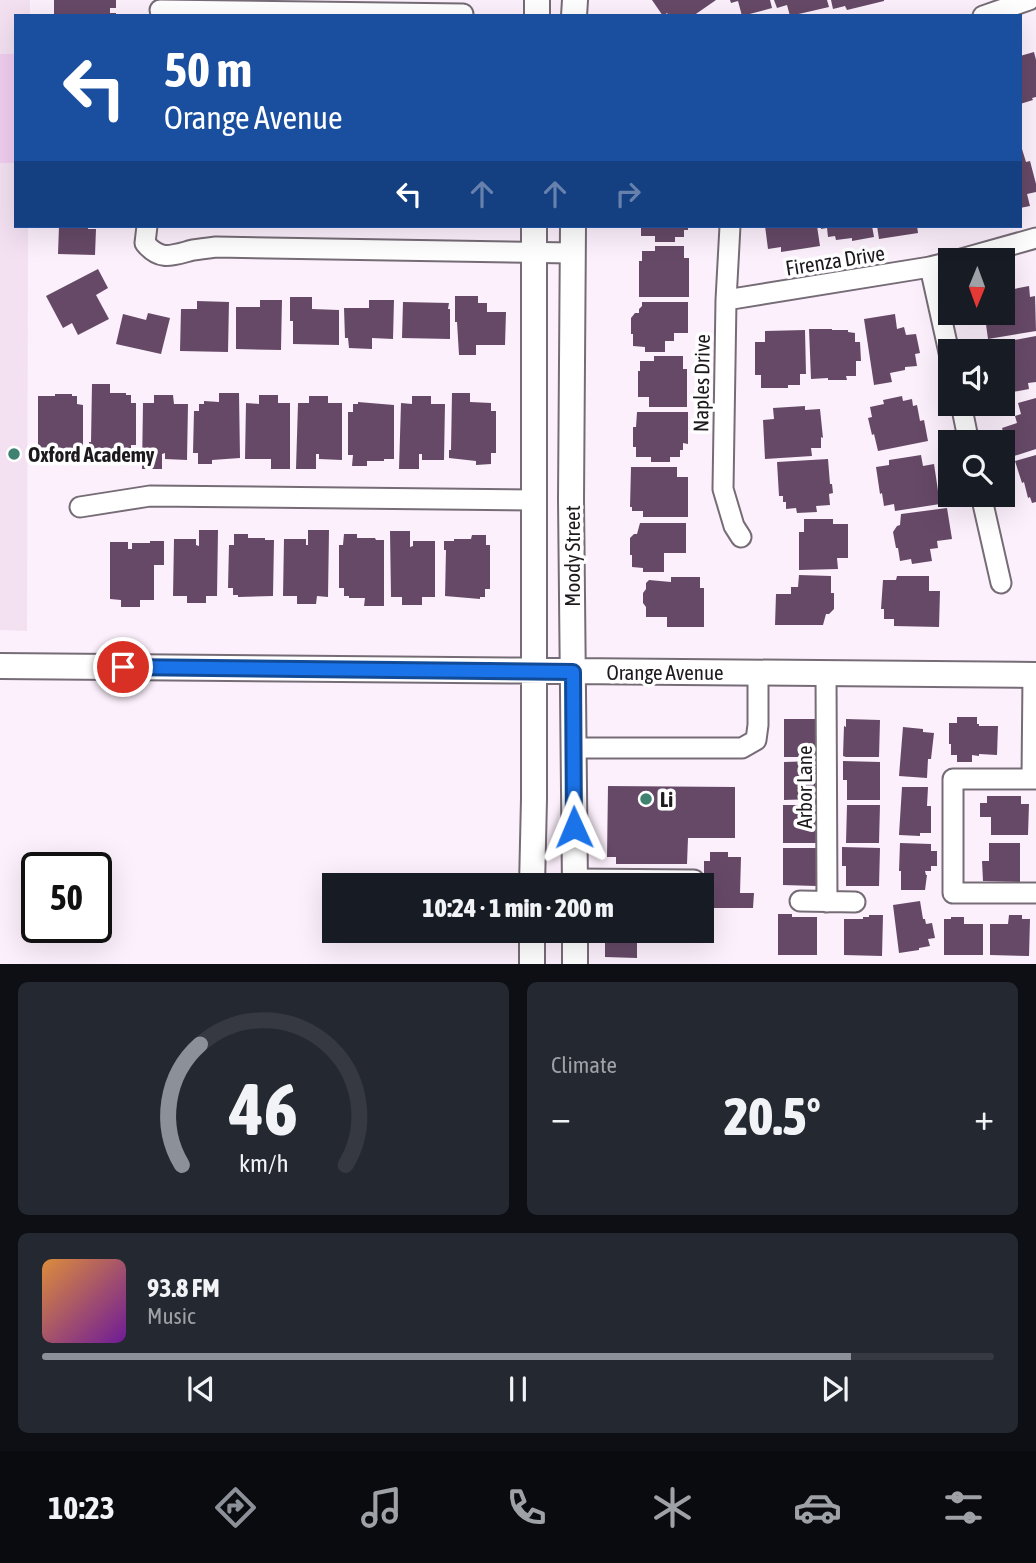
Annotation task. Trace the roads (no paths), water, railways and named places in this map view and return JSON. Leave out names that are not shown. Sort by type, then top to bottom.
[{"type":"main road","name":"Moody Street","points":[[532,873],[534,228]]},
{"type":"main road","name":"Moody Street","points":[[573,228],[571,512],[575,873]]},
{"type":"main road","name":"Orange Avenue","points":[[0,666],[1034,675]]},
{"type":"main road","points":[[532,943],[532,964]]},
{"type":"main road","points":[[575,943],[575,964]]},
{"type":"street","points":[[989,14],[1030,0]]},
{"type":"street","points":[[160,9],[463,14]]},
{"type":"street","points":[[146,228],[145,243],[151,251],[173,256],[216,247],[573,253]]},
{"type":"street","name":"Naples Drive","points":[[730,228],[723,489],[734,526],[741,537]]},
{"type":"street","name":"Firenza Drive","points":[[999,248],[1036,238]]},
{"type":"street","name":"Firenza Drive","points":[[726,300],[938,265]]},
{"type":"street","points":[[930,267],[946,339]]},
{"type":"street","points":[[80,507],[150,496],[534,500]]},
{"type":"street","points":[[984,507],[1001,583]]},
{"type":"street","points":[[572,748],[742,748],[756,740],[758,672]]},
{"type":"street","name":"Arbor Lane","points":[[826,672],[827,902]]},
{"type":"street","points":[[1034,675],[1034,779],[953,779],[953,893],[1036,893]]},
{"type":"street","points":[[800,901],[855,902]]},
{"type":"place","name":"Oxford Academy","points":[[14,454]]},
{"type":"place","name":"Li","points":[[646,799]]}]
